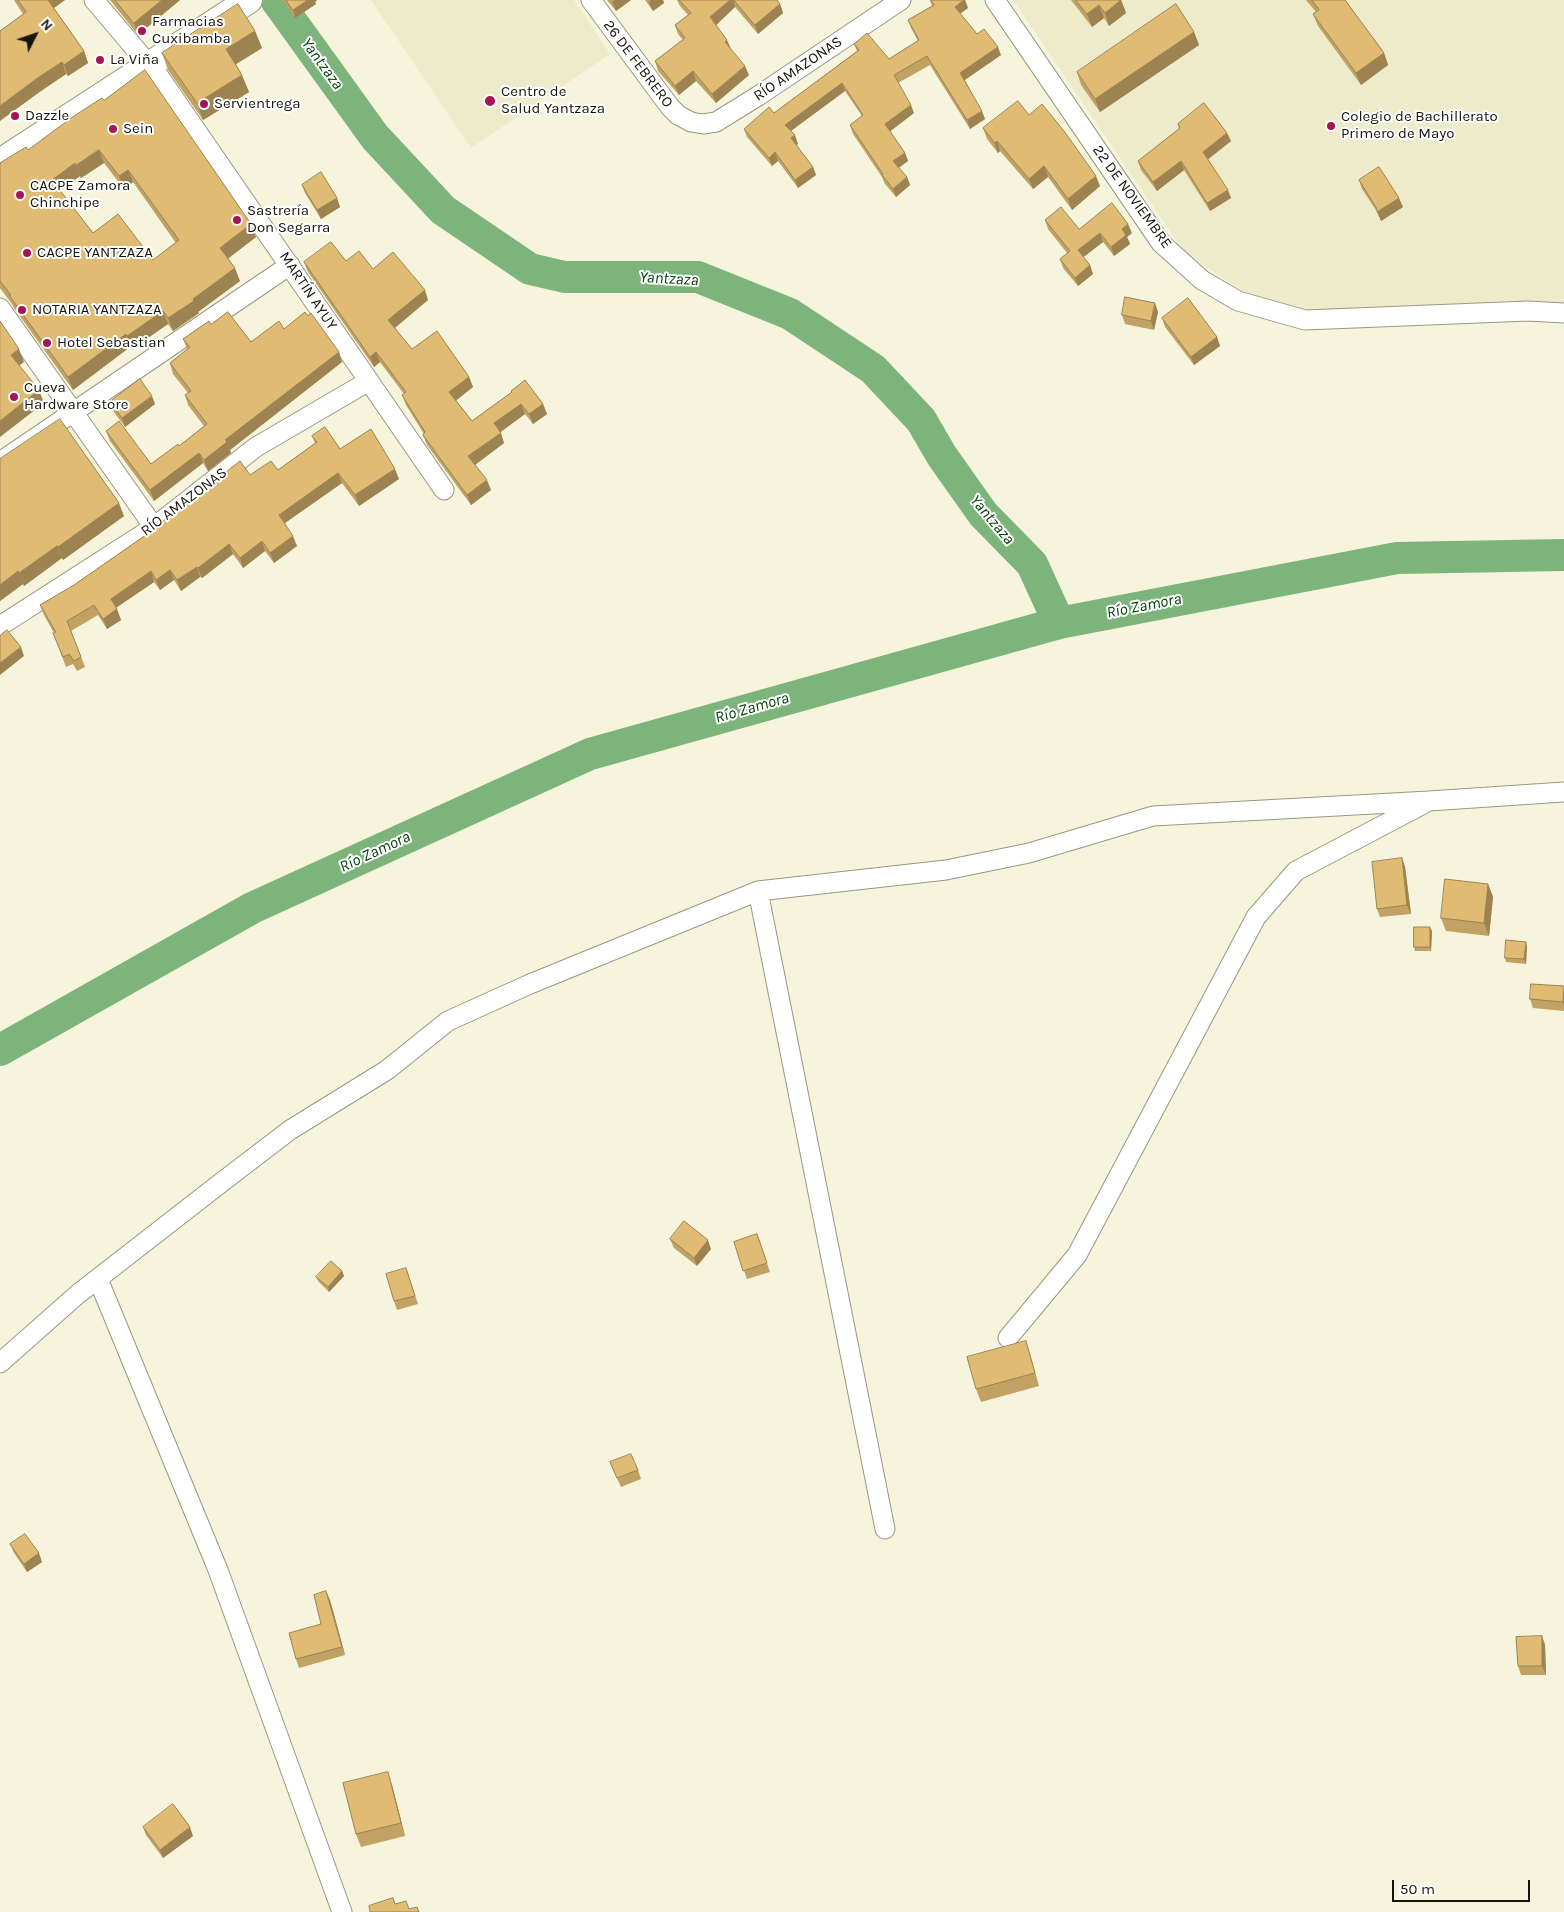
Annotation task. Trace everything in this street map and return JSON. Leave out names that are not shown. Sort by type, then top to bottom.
[{"type":"main road","points":[[0,162],[213,10],[249,0]]},
{"type":"main road","points":[[0,146],[145,60]]},
{"type":"street","name":"MARTÍN AYUY","points":[[94,0],[160,78],[444,490]]},
{"type":"street","name":"26 DE FEBRERO","points":[[591,0],[670,107],[678,115],[691,122]]},
{"type":"street","name":"RÍO AMAZONAS","points":[[691,122],[703,124],[716,122],[901,0]]},
{"type":"street","name":"22 DE NOVIEMBRE","points":[[995,0],[1161,243],[1202,280],[1238,301],[1305,320],[1528,311],[1564,313]]},
{"type":"street","points":[[0,462],[290,265]]},
{"type":"street","points":[[0,308],[154,527]]},
{"type":"street","name":"RÍO AMAZONAS","points":[[0,626],[154,527],[256,447],[369,381]]},
{"type":"street","points":[[0,1363],[78,1294],[290,1130],[387,1070],[448,1021],[530,984],[758,891],[946,870],[1029,853],[1153,816],[1564,792]]},
{"type":"street","points":[[1008,1338],[1077,1255],[1256,917],[1296,871],[1430,801]]},
{"type":"street","points":[[758,891],[885,1529]]},
{"type":"street","points":[[98,1279],[218,1570],[342,1912]]},
{"type":"shaded area","name":"Centro de Salud Yantzaza","points":[[371,0],[574,0],[610,54],[471,148]]},
{"type":"shaded area","name":"Colegio de Bachillerato Primero de Mayo","points":[[1013,0],[1564,0],[1564,303],[1530,301],[1303,310],[1251,297],[1184,252]]},
{"type":"building","points":[[18,0],[48,0],[84,51],[64,65],[62,62],[36,79],[0,106],[0,31],[26,12]]},
{"type":"building","points":[[115,0],[162,0],[134,23]]},
{"type":"building","points":[[286,0],[308,0],[293,10]]},
{"type":"building","points":[[679,0],[730,0],[710,17],[727,40],[725,42],[745,66],[712,94],[693,71],[675,86],[655,61],[685,38],[675,25],[691,13]]},
{"type":"building","points":[[734,0],[777,0],[780,4],[755,25]]},
{"type":"building","points":[[931,0],[964,0],[955,7],[977,34],[984,29],[998,47],[960,73],[982,111],[967,120],[927,56],[894,75],[911,105],[885,124],[905,153],[893,161],[907,177],[893,189],[850,125],[863,115],[842,83],[785,125],[795,135],[791,138],[813,167],[795,180],[775,152],[769,158],[744,129],[769,107],[774,113],[859,50],[854,44],[867,33],[889,59],[919,40],[908,20],[934,5]]},
{"type":"building","points":[[1076,0],[1121,0],[1105,13],[1099,5],[1087,14]]},
{"type":"building","points":[[1312,0],[1345,0],[1384,53],[1356,73],[1313,14],[1319,10]]},
{"type":"building","points":[[238,4],[255,31],[226,49],[242,75],[197,103],[162,53]]},
{"type":"building","points":[[1176,4],[1194,32],[1095,99],[1077,72]]},
{"type":"building","points":[[145,70],[251,224],[220,248],[235,268],[193,299],[194,301],[168,318],[163,311],[127,336],[126,334],[68,377],[0,281],[0,163],[26,147],[28,150],[74,116],[102,98],[104,100]],"holes":[[[99,150],[119,176],[128,170],[179,240],[153,260],[118,214],[93,233],[52,180],[75,163],[76,165]]]},
{"type":"building","points":[[1018,101],[1029,115],[1042,104],[1096,176],[1068,199],[1044,166],[1029,179],[997,141],[995,143],[983,128]]},
{"type":"building","points":[[1204,103],[1227,133],[1203,152],[1228,190],[1207,203],[1181,161],[1153,182],[1138,161],[1180,128],[1178,124]]},
{"type":"building","points":[[1379,167],[1399,198],[1377,212],[1359,180]]},
{"type":"building","points":[[321,172],[337,198],[317,210],[302,185]]},
{"type":"building","points":[[1112,203],[1128,224],[1122,229],[1126,235],[1111,247],[1100,233],[1078,250],[1090,265],[1075,278],[1060,259],[1070,251],[1045,220],[1061,207],[1079,229]]},
{"type":"building","points":[[331,242],[346,261],[359,251],[373,269],[393,252],[425,290],[388,320],[412,349],[437,331],[469,377],[449,392],[472,421],[512,392],[525,380],[543,404],[529,414],[521,404],[494,423],[501,433],[468,456],[487,480],[467,495],[423,435],[425,432],[402,395],[406,392],[376,352],[370,357],[304,262]]},
{"type":"building","points":[[1125,297],[1155,303],[1151,321],[1122,315]]},
{"type":"building","points":[[1188,298],[1217,337],[1191,357],[1162,318]]},
{"type":"building","points":[[228,312],[251,342],[279,321],[284,329],[305,312],[308,316],[311,313],[339,352],[225,440],[227,442],[204,460],[199,453],[150,490],[106,431],[119,421],[151,464],[178,444],[179,446],[207,424],[185,395],[191,391],[170,363],[190,347],[183,339],[209,321],[211,324]]},
{"type":"building","points":[[0,321],[19,349],[11,355],[39,390],[0,421]]},
{"type":"building","points":[[140,379],[152,396],[122,418],[110,402]]},
{"type":"building","points":[[60,419],[119,503],[58,547],[19,573],[18,571],[0,585],[0,459]]},
{"type":"building","points":[[325,427],[340,449],[371,429],[395,469],[355,495],[338,473],[279,515],[293,536],[270,553],[262,541],[240,558],[229,544],[198,568],[177,580],[170,570],[156,580],[151,571],[111,599],[117,609],[103,619],[94,605],[67,621],[81,657],[74,661],[69,654],[63,657],[53,633],[56,632],[40,605],[74,585],[163,523],[240,461],[250,475],[271,461],[278,470],[317,442],[312,436]]},
{"type":"building","points":[[7,630],[21,647],[0,663],[0,636]]},
{"type":"building","points":[[1402,858],[1407,905],[1377,909],[1372,862]]},
{"type":"building","points":[[1445,879],[1488,884],[1484,923],[1441,918]]},
{"type":"building","points":[[1414,927],[1430,927],[1430,947],[1414,947]]},
{"type":"building","points":[[1506,940],[1526,942],[1524,959],[1505,958]]},
{"type":"building","points":[[1531,984],[1564,986],[1563,1002],[1530,999]]},
{"type":"building","points":[[684,1221],[708,1240],[694,1258],[670,1239]]},
{"type":"building","points":[[757,1234],[767,1263],[743,1271],[734,1242]]},
{"type":"building","points":[[331,1261],[342,1271],[328,1287],[316,1277]]},
{"type":"building","points":[[406,1268],[415,1296],[394,1301],[386,1274]]},
{"type":"building","points":[[1026,1341],[1035,1373],[976,1389],[967,1357]]},
{"type":"building","points":[[631,1454],[638,1470],[617,1478],[610,1462]]},
{"type":"building","points":[[25,1534],[39,1553],[24,1564],[10,1544]]},
{"type":"building","points":[[326,1591],[342,1647],[296,1659],[289,1633],[321,1624],[314,1595]]},
{"type":"building","points":[[1542,1636],[1542,1666],[1518,1666],[1516,1637]]},
{"type":"building","points":[[388,1772],[401,1823],[356,1834],[343,1783]]},
{"type":"building","points":[[173,1804],[190,1827],[160,1850],[143,1827]]},
{"type":"building","points":[[393,1898],[395,1904],[406,1901],[409,1909],[417,1907],[419,1912],[370,1912],[369,1906]]},
{"type":"waterway","name":"Yantzaza","points":[[276,0],[375,137],[443,210],[530,269],[565,277],[698,277],[790,314],[873,369],[921,420],[942,456],[983,514],[1032,564],[1059,623]]},
{"type":"waterway","name":"Río Zamora","points":[[0,1050],[252,908],[590,754],[1059,623],[1397,558],[1564,555]]},
{"type":"place","name":"Farmacias Cuxibamba","points":[[142,31]]},
{"type":"place","name":"La Viña","points":[[100,60]]},
{"type":"place","name":"Centro de Salud Yantzaza","points":[[490,101]]},
{"type":"place","name":"Servientrega","points":[[204,104]]},
{"type":"place","name":"Dazzle","points":[[15,116]]},
{"type":"place","name":"Colegio de Bachillerato Primero de Mayo","points":[[1331,126]]},
{"type":"place","name":"Sein","points":[[113,129]]},
{"type":"place","name":"CACPE Zamora Chinchipe","points":[[20,195]]},
{"type":"place","name":"Sastrería Don Segarra","points":[[237,220]]},
{"type":"place","name":"CACPE YANTZAZA","points":[[27,253]]},
{"type":"place","name":"NOTARIA YANTZAZA","points":[[22,310]]},
{"type":"place","name":"Hotel Sebastian","points":[[47,343]]},
{"type":"place","name":"Cueva Hardware Store","points":[[14,397]]}]
